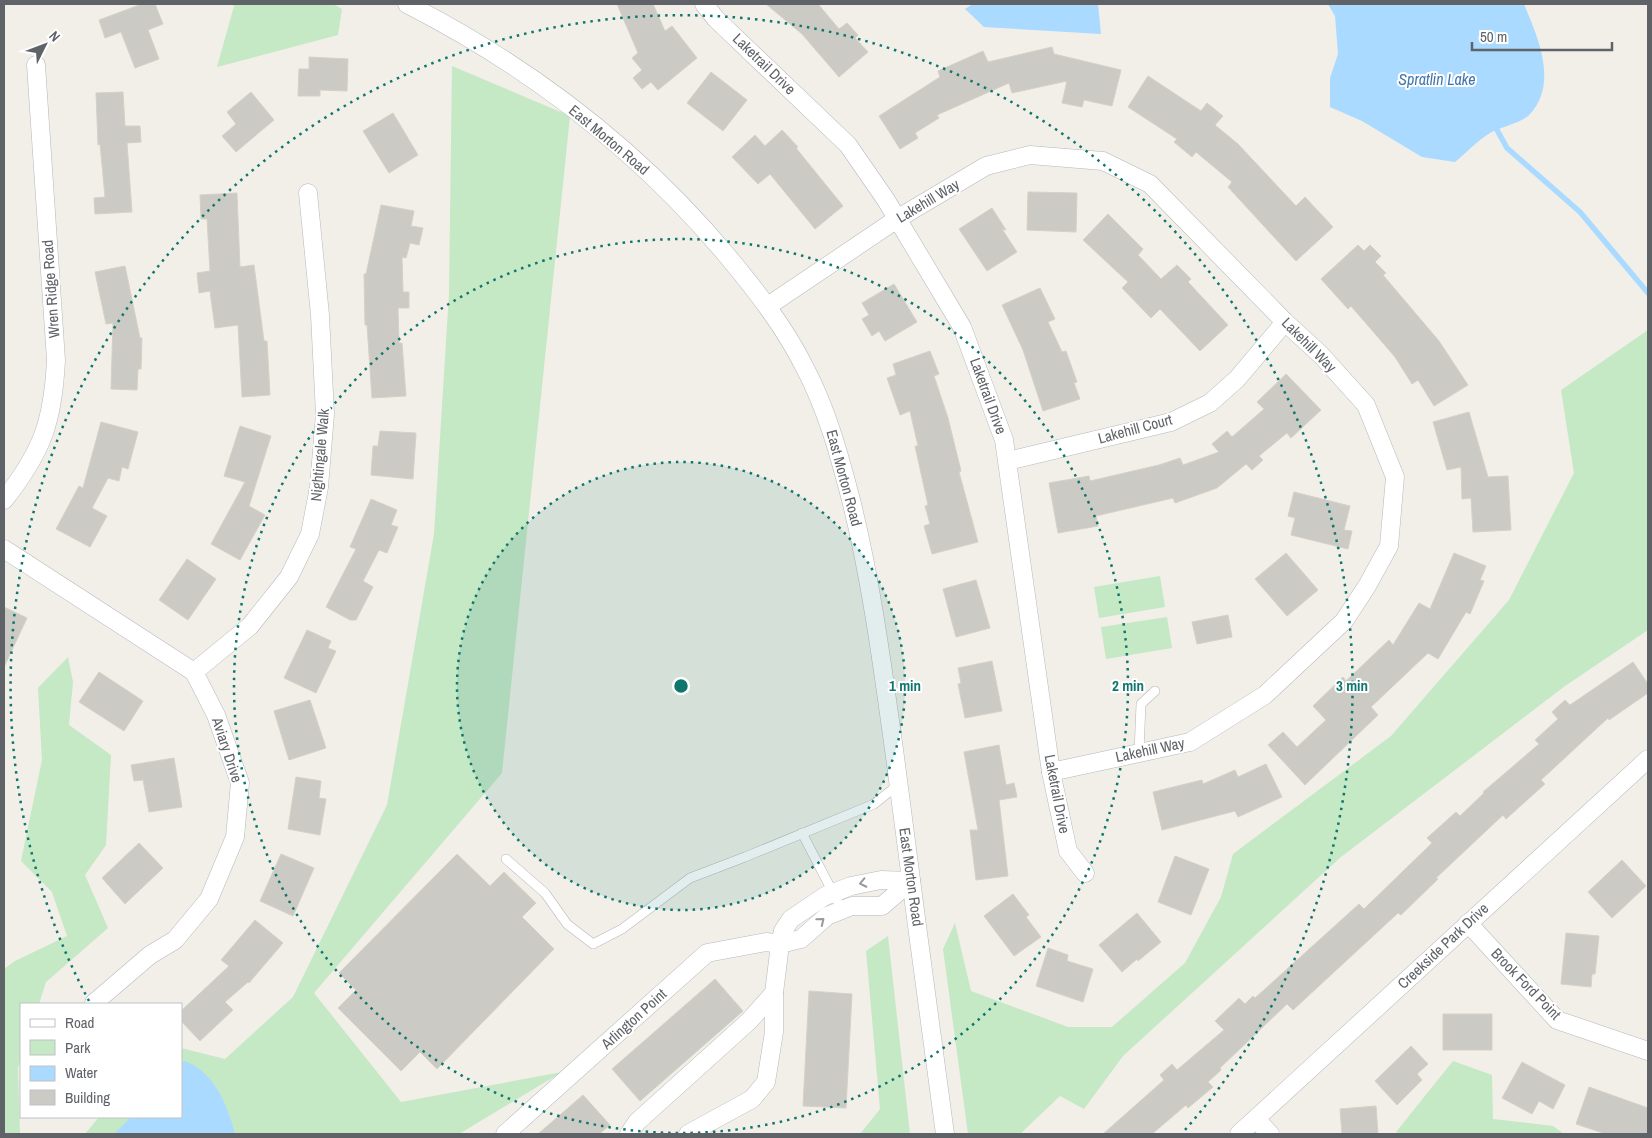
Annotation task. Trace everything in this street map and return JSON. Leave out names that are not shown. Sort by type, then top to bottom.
[{"type":"street","name":"East Morton Road","points":[[406,4],[454,28],[545,86],[620,146],[699,222],[768,306],[806,369],[824,407],[837,446],[864,556],[887,696],[945,1134]]},
{"type":"street","name":"Laketrail Drive","points":[[704,4],[716,19],[848,145],[897,219],[962,327],[1004,440],[1051,772],[1068,851],[1085,873]]},
{"type":"street","name":"Wren Ridge Road","points":[[4,500],[34,457],[47,427],[54,393],[56,360],[36,64]]},
{"type":"street","name":"Lakehill Way","points":[[768,306],[897,219],[986,166],[1030,155],[1103,161],[1150,184],[1285,322],[1321,355],[1366,405],[1395,477],[1389,546],[1367,586],[1344,620],[1264,696],[1190,742],[1051,772]]},
{"type":"street","name":"Nightingale Walk","points":[[194,672],[250,626],[289,577],[310,534],[319,487],[325,414],[320,315],[308,193]]},
{"type":"street","name":"Lakehill Court","points":[[1008,461],[1171,422],[1210,403],[1237,379],[1285,322]]},
{"type":"street","name":"Aviary Drive","points":[[4,548],[194,672],[216,714],[240,782],[235,837],[209,899],[175,940],[150,955],[94,1003]]},
{"type":"street","name":"Creekside Park Drive","points":[[1239,1134],[1648,760]]},
{"type":"street","points":[[688,1134],[752,1099],[766,1082],[774,1032],[774,992],[780,944],[783,931],[791,919],[825,896],[851,886],[881,880],[911,881]]},
{"type":"street","name":"Arlington Point","points":[[505,1134],[707,953],[766,942],[780,944],[801,939],[827,916],[852,906],[882,906],[911,881]]},
{"type":"street","name":"Brook Ford Point","points":[[1468,924],[1557,1020],[1648,1051]]},
{"type":"street","points":[[629,1134],[637,1122],[750,1021],[774,992]]},
{"type":"street","points":[[1256,1119],[1270,1134]]},
{"type":"lane","points":[[1140,752],[1141,704],[1155,691]]},
{"type":"lane","points":[[506,859],[545,893],[567,924],[593,944],[622,929],[690,878],[874,804],[899,785]]},
{"type":"lane","points":[[802,833],[842,910]]},
{"type":"green space","points":[[231,4],[333,4],[342,9],[338,35],[217,67],[234,6]]},
{"type":"green space","points":[[452,66],[570,116],[502,773],[314,993],[401,1102],[562,1072],[459,1134],[85,1134],[98,1118],[182,1118],[182,1048],[225,1059],[293,997],[387,805],[434,534],[449,294]]},
{"type":"green space","points":[[1648,330],[1648,630],[1565,686],[1341,857],[1123,1056],[1084,1109],[1060,1096],[1020,1134],[968,1134],[943,949],[955,923],[971,991],[1068,1027],[1112,1027],[1185,963],[1221,897],[1233,854],[1391,736],[1509,600],[1574,473],[1561,390]]},
{"type":"green space","points":[[1160,576],[1165,607],[1099,618],[1094,587]]},
{"type":"green space","points":[[1167,617],[1172,648],[1106,659],[1101,627]]},
{"type":"green space","points":[[68,657],[73,682],[69,725],[111,755],[106,845],[85,875],[108,928],[46,982],[39,1003],[20,1003],[20,1061],[18,1068],[20,1134],[4,1134],[4,969],[15,961],[67,936],[52,892],[21,861],[42,760],[38,688]]},
{"type":"green space","points":[[888,936],[910,1134],[860,1134],[880,1109],[866,951]]},
{"type":"green space","points":[[1453,1061],[1492,1075],[1493,1119],[1553,1126],[1564,1134],[1400,1134],[1396,1132]]},
{"type":"water","points":[[973,4],[1098,4],[1101,34],[984,27],[965,9]]},
{"type":"water","name":"Spratlin Lake","points":[[1328,4],[1524,4],[1540,46],[1543,61],[1543,89],[1538,103],[1525,118],[1490,133],[1455,162],[1422,157],[1362,121],[1330,107],[1330,78],[1338,54],[1335,16]]},
{"type":"water","points":[[185,1061],[195,1066],[212,1081],[224,1101],[235,1134],[114,1134],[130,1118],[182,1118],[182,1062]]},
{"type":"building","points":[[142,4],[155,4],[163,24],[148,30],[159,59],[135,68],[121,32],[105,38],[99,20]]},
{"type":"building","points":[[617,4],[653,4],[665,31],[672,26],[697,58],[658,90],[651,82],[642,89],[633,78],[642,70],[632,58],[638,53]]},
{"type":"building","points":[[766,4],[818,4],[839,29],[847,23],[858,35],[855,38],[868,52],[839,77],[802,34]]},
{"type":"building","points":[[1052,47],[1054,54],[1121,70],[1112,106],[1084,100],[1082,107],[1062,103],[1067,81],[1012,93],[1009,83],[937,115],[939,118],[915,133],[918,138],[900,149],[879,116],[940,77],[938,71],[983,51],[988,62]]},
{"type":"building","points":[[309,57],[348,59],[347,91],[320,90],[320,96],[298,96],[299,69],[309,69]]},
{"type":"building","points":[[711,72],[747,100],[723,131],[687,103]]},
{"type":"building","points":[[1148,76],[1201,111],[1207,103],[1223,116],[1215,125],[1238,144],[1296,206],[1305,197],[1333,227],[1296,261],[1228,187],[1232,182],[1196,152],[1192,157],[1174,142],[1177,139],[1128,107]]},
{"type":"building","points":[[123,92],[125,126],[140,126],[141,142],[127,143],[132,212],[95,214],[94,198],[105,197],[100,144],[98,145],[96,93]]},
{"type":"building","points":[[251,92],[274,120],[236,152],[222,136],[236,124],[227,112]]},
{"type":"building","points":[[393,113],[418,155],[389,173],[363,131]]},
{"type":"building","points":[[782,130],[798,147],[796,148],[843,206],[815,229],[770,174],[758,184],[732,157],[755,135],[765,146]]},
{"type":"building","points":[[1028,192],[1077,193],[1076,232],[1027,230]]},
{"type":"building","points":[[237,193],[240,267],[254,265],[264,341],[267,341],[270,395],[242,397],[238,325],[215,328],[210,291],[199,293],[197,273],[210,271],[207,219],[201,219],[200,195]]},
{"type":"building","points":[[381,205],[414,211],[411,226],[423,228],[419,245],[410,243],[406,258],[402,257],[403,292],[409,292],[409,308],[398,308],[399,343],[402,343],[406,396],[372,398],[367,325],[365,325],[364,274],[366,274]]},
{"type":"building","points":[[992,208],[1006,230],[1002,229],[1017,252],[987,271],[959,229]]},
{"type":"building","points":[[1108,214],[1143,249],[1138,255],[1161,279],[1177,265],[1191,279],[1188,282],[1228,325],[1200,351],[1160,309],[1151,318],[1122,288],[1128,282],[1083,240]]},
{"type":"building","points":[[1358,245],[1364,251],[1370,245],[1381,256],[1375,262],[1386,273],[1383,275],[1439,341],[1468,385],[1434,406],[1418,380],[1412,384],[1395,357],[1351,306],[1348,309],[1321,279]]},
{"type":"building","points":[[125,266],[140,338],[142,338],[141,369],[138,369],[137,390],[111,389],[113,323],[106,324],[95,272]]},
{"type":"building","points":[[894,284],[917,322],[885,341],[879,331],[872,336],[862,319],[869,315],[862,303]]},
{"type":"building","points":[[1040,288],[1055,319],[1048,322],[1062,352],[1066,351],[1077,382],[1074,383],[1080,399],[1043,411],[1023,350],[1002,305]]},
{"type":"building","points":[[930,351],[939,374],[934,376],[948,418],[961,471],[959,472],[978,542],[932,554],[924,526],[930,524],[925,506],[928,505],[915,446],[918,446],[910,411],[900,415],[887,378],[896,375],[893,364]]},
{"type":"building","points":[[1286,374],[1321,410],[1291,438],[1287,433],[1259,456],[1263,460],[1252,470],[1246,464],[1217,488],[1175,503],[1173,498],[1096,516],[1098,526],[1058,533],[1049,483],[1089,476],[1090,481],[1159,465],[1180,458],[1183,465],[1219,452],[1212,444],[1227,431],[1232,437],[1264,409],[1257,402]]},
{"type":"building","points":[[1469,412],[1488,477],[1508,476],[1511,530],[1473,532],[1471,498],[1462,499],[1461,467],[1447,470],[1433,422]]},
{"type":"building","points":[[101,422],[138,432],[128,469],[122,467],[119,481],[108,478],[92,508],[107,516],[90,547],[56,529],[79,486],[83,488]]},
{"type":"building","points":[[240,426],[271,436],[249,506],[265,515],[240,560],[211,544],[245,482],[224,476]]},
{"type":"building","points":[[380,431],[416,433],[413,479],[371,475],[373,446],[378,446]]},
{"type":"building","points":[[1294,492],[1350,506],[1344,530],[1352,531],[1348,549],[1291,535],[1295,518],[1288,516]]},
{"type":"building","points":[[371,499],[397,510],[391,525],[398,527],[387,553],[379,550],[363,581],[373,587],[356,620],[350,620],[326,607],[356,549],[350,547]]},
{"type":"building","points":[[1286,553],[1318,590],[1287,616],[1255,579]]},
{"type":"building","points":[[1454,553],[1486,566],[1480,580],[1484,581],[1470,614],[1466,612],[1438,659],[1428,653],[1371,707],[1378,715],[1305,785],[1268,745],[1283,732],[1297,747],[1326,720],[1313,706],[1343,677],[1346,681],[1389,640],[1393,645],[1419,603],[1430,609]]},
{"type":"building","points":[[187,559],[216,579],[188,620],[159,600]]},
{"type":"building","points":[[976,580],[990,628],[956,637],[943,589]]},
{"type":"building","points":[[4,607],[27,618],[4,667]]},
{"type":"building","points":[[1228,615],[1232,637],[1197,644],[1192,622]]},
{"type":"building","points":[[307,630],[331,641],[328,648],[336,651],[316,693],[284,678]]},
{"type":"building","points":[[992,661],[1002,711],[965,718],[958,684],[961,683],[958,668]]},
{"type":"building","points":[[1633,662],[1648,684],[1648,693],[1609,720],[1608,718],[1541,780],[1545,784],[1506,819],[1503,815],[1436,878],[1438,879],[1401,915],[1398,913],[1293,1010],[1287,1004],[1220,1068],[1221,1070],[1208,1082],[1213,1087],[1188,1108],[1186,1105],[1152,1134],[1103,1134],[1164,1080],[1160,1075],[1172,1064],[1177,1070],[1224,1030],[1215,1021],[1239,998],[1245,1004],[1253,996],[1255,998],[1359,904],[1364,909],[1432,843],[1427,838],[1456,812],[1460,816],[1483,792],[1539,744],[1535,740],[1558,719],[1552,712],[1565,700],[1570,705]]},
{"type":"building","points":[[99,672],[143,701],[124,731],[79,702]]},
{"type":"building","points":[[310,700],[326,748],[289,760],[274,711]]},
{"type":"building","points":[[999,745],[1006,785],[1014,783],[1017,797],[999,800],[1008,876],[976,880],[970,830],[978,830],[964,752]]},
{"type":"building","points":[[174,758],[182,807],[149,812],[143,780],[134,781],[131,765]]},
{"type":"building","points":[[1266,764],[1282,797],[1238,817],[1235,811],[1162,830],[1153,792],[1202,780],[1203,784],[1235,770],[1238,777]]},
{"type":"building","points":[[296,777],[321,781],[319,798],[326,799],[320,835],[288,829]]},
{"type":"building","points":[[139,843],[163,868],[125,904],[102,878]]},
{"type":"building","points":[[281,854],[314,868],[293,916],[260,901]]},
{"type":"building","points":[[457,854],[490,886],[504,872],[536,903],[522,917],[554,949],[437,1069],[420,1052],[401,1071],[338,1008],[356,990],[339,973]]},
{"type":"building","points":[[1175,856],[1209,869],[1191,915],[1158,902]]},
{"type":"building","points":[[1622,860],[1646,886],[1612,918],[1588,892]]},
{"type":"building","points":[[1013,894],[1029,915],[1026,917],[1041,937],[1014,956],[984,916]]},
{"type":"building","points":[[1137,913],[1161,942],[1122,972],[1099,945]]},
{"type":"building","points":[[255,920],[283,943],[249,983],[225,1002],[233,1010],[200,1041],[182,1022],[182,1010],[229,966],[221,960]]},
{"type":"building","points":[[1566,933],[1599,936],[1595,974],[1592,974],[1591,987],[1561,984]]},
{"type":"building","points":[[1048,948],[1068,955],[1067,961],[1093,969],[1083,1002],[1036,986]]},
{"type":"building","points":[[715,979],[743,1011],[640,1101],[612,1069]]},
{"type":"building","points":[[809,991],[852,994],[846,1108],[803,1106]]},
{"type":"building","points":[[1443,1014],[1492,1014],[1492,1050],[1443,1050]]},
{"type":"building","points":[[1411,1046],[1428,1064],[1417,1074],[1422,1080],[1397,1105],[1375,1081]]},
{"type":"building","points":[[1522,1062],[1565,1085],[1553,1109],[1539,1101],[1532,1114],[1502,1098]]},
{"type":"building","points":[[1589,1087],[1648,1108],[1648,1134],[1606,1134],[1576,1124]]},
{"type":"building","points":[[583,1095],[610,1125],[599,1134],[538,1134]]},
{"type":"building","points":[[1376,1106],[1378,1134],[1342,1134],[1340,1109]]},
{"type":"waterway","points":[[1497,130],[1507,148],[1580,212],[1648,293]]}]
